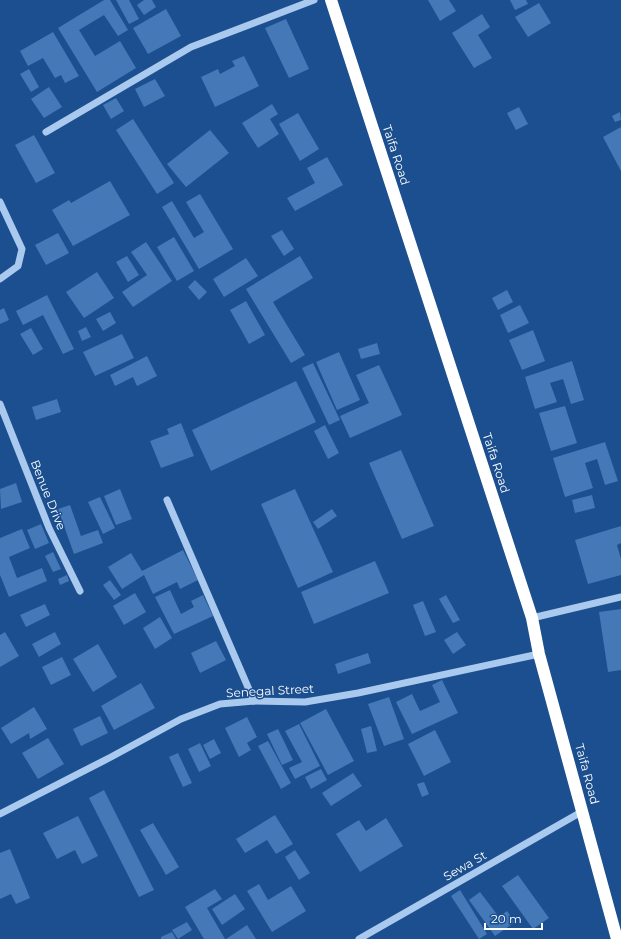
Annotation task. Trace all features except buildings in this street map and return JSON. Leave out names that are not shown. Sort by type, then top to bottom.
[{"type":"highway","name":"Taifa Road","points":[[331,0],[532,618],[539,654],[617,939]]},
{"type":"street","points":[[46,132],[191,46],[314,0]]},
{"type":"street","points":[[0,202],[22,249],[18,266],[0,279]]},
{"type":"street","name":"Benue Drive","points":[[0,404],[49,528],[80,592]]},
{"type":"street","points":[[167,500],[254,701]]},
{"type":"street","points":[[532,618],[621,597]]},
{"type":"street","name":"Senegal Street","points":[[0,814],[181,719],[220,704],[254,701],[305,702],[366,692],[539,654]]},
{"type":"street","name":"Sewa St","points":[[359,939],[583,811]]}]
